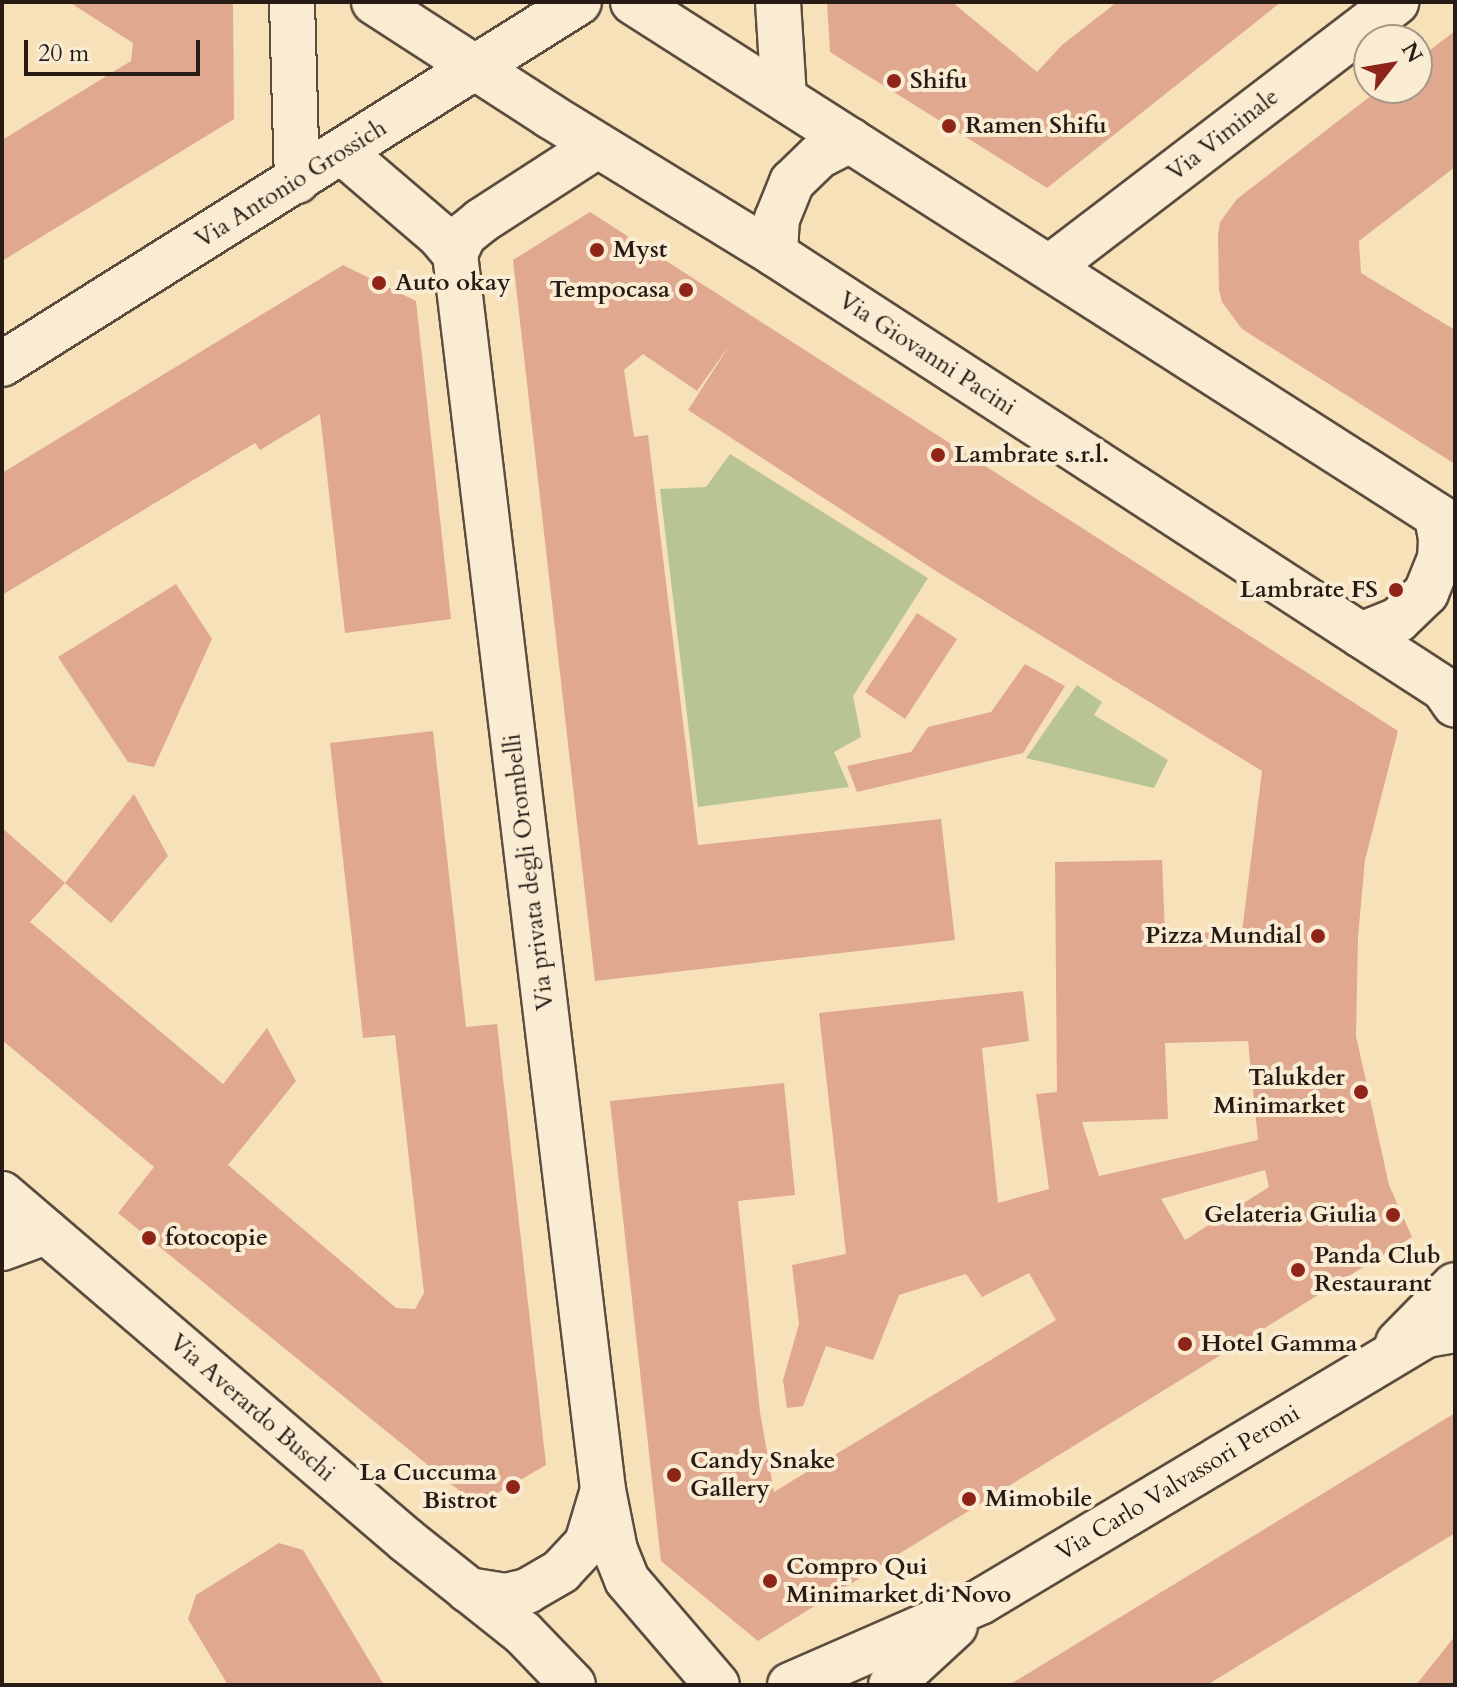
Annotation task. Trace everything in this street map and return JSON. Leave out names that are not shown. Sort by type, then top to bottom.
[{"type":"street","points":[[292,2],[297,181]]},
{"type":"street","name":"Via Giovanni Pacini","points":[[374,2],[597,146],[775,254],[1361,635],[1444,689],[1455,705]]},
{"type":"street","name":"Via Antonio Grossich","points":[[2,364],[579,2]]},
{"type":"street","points":[[633,2],[1446,522],[1440,559],[1426,593],[1398,620],[1361,635]]},
{"type":"street","points":[[778,2],[784,98]]},
{"type":"street","name":"Via Viminale","points":[[1050,267],[1396,2]]},
{"type":"street","points":[[775,254],[777,219],[792,182],[819,156],[850,140]]},
{"type":"street","points":[[342,152],[439,235],[455,254],[464,235],[481,221],[597,146]]},
{"type":"street","name":"Via privata degli Orombelli","points":[[455,254],[603,1490],[615,1550],[627,1580],[717,1685]]},
{"type":"street","name":"Via Averardo Buschi","points":[[2,1194],[468,1590],[523,1633],[573,1685]]},
{"type":"street","points":[[2,1248],[46,1232]]},
{"type":"street","name":"Via Carlo Valvassori Peroni","points":[[1376,1365],[1455,1285]]},
{"type":"street","name":"Via Carlo Valvassori Peroni","points":[[790,1685],[980,1602],[1376,1365],[1441,1332]]},
{"type":"street","name":"Via privata degli Orombelli","points":[[468,1590],[506,1596],[527,1591],[561,1571],[587,1543],[603,1490]]},
{"type":"street","name":"Via Carlo Valvassori Peroni","points":[[891,1685],[980,1602]]},
{"type":"green space","points":[[730,454],[928,578],[853,696],[861,737],[834,752],[849,787],[698,807],[660,489],[706,487]]},
{"type":"green space","points":[[1077,685],[1102,702],[1094,715],[1168,760],[1154,788],[1026,758]]},
{"type":"building","points":[[69,2],[233,2],[234,119],[2,261],[2,140],[131,61],[133,43]]},
{"type":"building","points":[[827,2],[952,2],[1037,72],[1062,45],[1117,2],[1281,2],[1047,188],[830,52]]},
{"type":"building","points":[[1455,31],[1455,167],[1359,241],[1361,273],[1455,330],[1455,464],[1242,329],[1222,302],[1219,290],[1220,222],[1237,199],[1360,104],[1433,104],[1433,48]]},
{"type":"building","points":[[590,212],[1398,731],[1365,860],[1358,937],[1356,1036],[1389,1185],[1412,1237],[758,1641],[661,1561],[610,1101],[784,1083],[795,1195],[738,1201],[760,1412],[774,1492],[1056,1320],[1029,1273],[982,1297],[966,1274],[899,1295],[873,1360],[826,1346],[803,1406],[787,1408],[783,1380],[799,1324],[792,1265],[846,1254],[819,1013],[1023,991],[1029,1041],[982,1048],[998,1203],[1049,1189],[1036,1094],[1057,1092],[1055,862],[1162,860],[1165,933],[1242,932],[1262,771],[939,573],[688,410],[731,343],[697,391],[643,354],[624,370],[634,437],[648,435],[698,845],[941,819],[955,940],[595,981],[513,260]],"holes":[[[1248,1041],[1258,1140],[1099,1176],[1082,1122],[1168,1119],[1165,1043]],[[1265,1170],[1269,1187],[1185,1240],[1161,1199]]]},
{"type":"building","points":[[343,265],[416,301],[451,619],[345,633],[320,414],[260,450],[255,443],[2,595],[2,473]]},
{"type":"building","points":[[176,584],[212,639],[154,767],[128,762],[58,657]]},
{"type":"building","points":[[917,613],[957,639],[905,719],[865,692]]},
{"type":"building","points":[[1025,664],[1065,686],[1023,753],[857,792],[847,766],[911,752],[928,727],[991,712]]},
{"type":"building","points":[[433,731],[466,1027],[497,1024],[546,1465],[477,1505],[118,1213],[154,1167],[2,1040],[2,828],[65,883],[30,922],[223,1084],[267,1028],[296,1081],[228,1165],[396,1308],[415,1309],[424,1293],[395,1035],[363,1038],[330,743]]},
{"type":"building","points":[[134,794],[168,856],[111,923],[65,883]]},
{"type":"building","points":[[1455,1413],[1455,1533],[1207,1685],[1009,1685]]},
{"type":"building","points":[[279,1543],[303,1550],[384,1685],[228,1685],[188,1619],[196,1595]]},
{"type":"building","points":[[1455,1636],[1455,1685],[1416,1685]]},
{"type":"place","name":"Shifu","points":[[894,81]]},
{"type":"place","name":"Ramen Shifu","points":[[949,126]]},
{"type":"place","name":"Myst","points":[[597,250]]},
{"type":"place","name":"Auto okay","points":[[379,283]]},
{"type":"place","name":"Tempocasa","points":[[686,290]]},
{"type":"place","name":"Lambrate s.r.l.","points":[[938,455]]},
{"type":"place","name":"Lambrate FS","points":[[1396,590]]},
{"type":"place","name":"Pizza Mundial","points":[[1318,936]]},
{"type":"place","name":"Talukder Minimarket","points":[[1361,1092]]},
{"type":"place","name":"Gelateria Giulia","points":[[1393,1215]]},
{"type":"place","name":"fotocopie","points":[[149,1238]]},
{"type":"place","name":"Panda Club Restaurant","points":[[1298,1270]]},
{"type":"place","name":"Hotel Gamma","points":[[1185,1344]]},
{"type":"place","name":"Candy Snake Gallery","points":[[674,1475]]},
{"type":"place","name":"La Cuccuma Bistrot","points":[[513,1487]]},
{"type":"place","name":"Mimobile","points":[[969,1499]]},
{"type":"place","name":"Compro Qui Minimarket di Novo","points":[[770,1581]]}]
